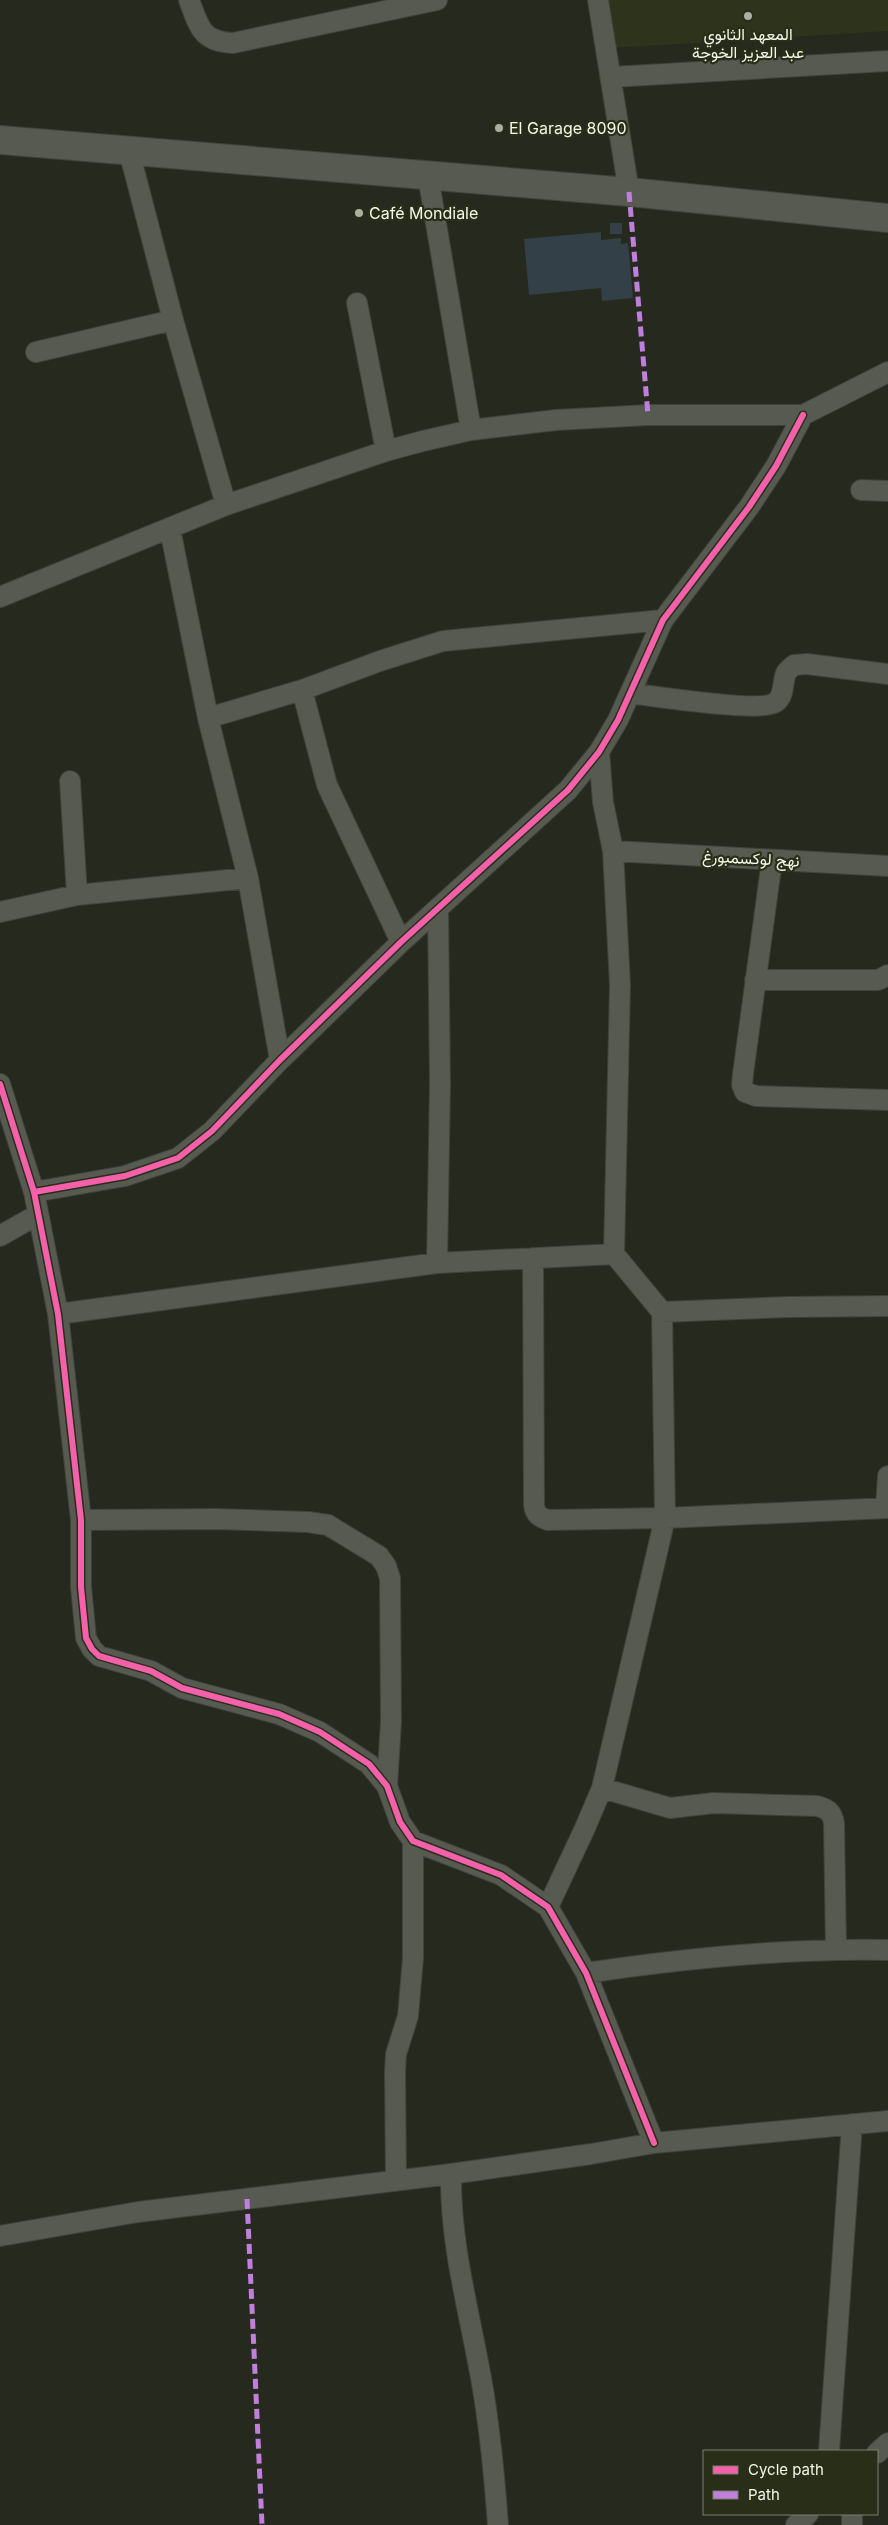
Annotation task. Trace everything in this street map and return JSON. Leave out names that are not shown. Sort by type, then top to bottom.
[{"type":"street","points":[[189,0],[198,25],[205,35],[213,41],[233,43],[437,0]]},
{"type":"street","points":[[598,0],[612,77],[629,192]]},
{"type":"street","points":[[612,77],[888,62]]},
{"type":"street","points":[[0,140],[629,192],[888,218]]},
{"type":"street","points":[[129,151],[173,320],[226,505]]},
{"type":"street","points":[[428,176],[471,430]]},
{"type":"street","points":[[356,303],[386,451]]},
{"type":"street","points":[[36,352],[173,320]]},
{"type":"street","points":[[0,597],[226,505],[386,451],[471,430],[556,420],[648,415],[803,415],[888,372]]},
{"type":"street","points":[[34,1192],[125,1176],[178,1158],[212,1131],[280,1060],[401,942],[568,790],[599,752],[618,720],[663,620],[749,508],[776,466],[803,415]]},
{"type":"street","points":[[861,490],[888,491]]},
{"type":"street","points":[[170,529],[208,718],[248,878],[280,1060]]},
{"type":"street","points":[[208,718],[302,690],[380,661],[443,641],[663,620]]},
{"type":"street","points":[[630,693],[714,703],[767,706],[776,702],[782,694],[786,673],[794,665],[807,664],[888,674]]},
{"type":"street","points":[[302,690],[327,785],[401,942]]},
{"type":"street","points":[[548,1907],[586,1828],[602,1788],[665,1518],[662,1312],[614,1254],[620,985],[613,850],[603,802],[599,752]]},
{"type":"street","points":[[70,781],[77,895]]},
{"type":"street","name":"نهج لوكسمبورغ","points":[[613,850],[888,866]]},
{"type":"street","points":[[772,860],[742,1079],[745,1092],[756,1096],[888,1100]]},
{"type":"street","points":[[0,912],[77,895],[248,878]]},
{"type":"street","points":[[437,1263],[440,1084],[438,909]]},
{"type":"street","points":[[755,980],[878,980],[888,975]]},
{"type":"street","points":[[0,1084],[34,1192],[58,1314],[81,1520],[81,1587],[86,1638],[92,1649],[99,1656],[151,1671],[182,1688],[280,1714],[320,1732],[369,1764],[387,1786],[400,1822],[413,1841],[413,1958],[408,2016],[396,2054],[395,2072],[396,2181]]},
{"type":"street","points":[[0,1236],[37,1215]]},
{"type":"street","points":[[58,1314],[437,1263],[614,1254]]},
{"type":"street","points":[[533,1258],[535,1513],[548,1520],[665,1518],[887,1508],[888,1476]]},
{"type":"street","points":[[662,1312],[788,1307],[888,1306]]},
{"type":"street","points":[[81,1520],[217,1519],[308,1522],[328,1525],[379,1556],[386,1566],[390,1578],[391,1722],[387,1786]]},
{"type":"street","points":[[602,1788],[670,1808],[714,1803],[817,1806],[828,1809],[833,1815],[834,1824],[836,1949]]},
{"type":"street","points":[[413,1841],[501,1875],[548,1907],[586,1973],[654,2142]]},
{"type":"street","points":[[586,1973],[734,1954],[836,1949],[888,1950]]},
{"type":"street","points":[[0,2236],[138,2212],[451,2174],[591,2154],[654,2142],[888,2121]]},
{"type":"street","points":[[829,2450],[852,2124]]},
{"type":"street","points":[[451,2174],[451,2216],[461,2282],[490,2430],[498,2525]]},
{"type":"street","points":[[878,2452],[888,2443]]},
{"type":"street","points":[[796,2525],[807,2515]]},
{"type":"shaded area","name":"المعهد الثانوي عبد العزيز الخوجة","points":[[606,0],[888,0],[888,31],[613,48]]},
{"type":"building","points":[[610,223],[622,223],[622,234],[610,234]]},
{"type":"building","points":[[601,232],[601,240],[621,238],[621,244],[628,243],[633,298],[602,301],[601,288],[529,295],[524,239]]},
{"type":"marked path","points":[[629,192],[648,415]]},
{"type":"marked path","points":[[247,2199],[262,2525]]},
{"type":"cycle path","points":[[34,1192],[125,1176],[178,1158],[212,1131],[280,1060],[401,942],[568,790],[599,752],[618,720],[663,620],[749,507],[776,466],[803,415]]},
{"type":"cycle path","points":[[0,1084],[34,1192],[58,1314],[81,1520],[81,1587],[86,1638],[92,1649],[99,1656],[151,1671],[182,1688],[279,1714],[320,1732],[369,1764],[387,1786],[400,1822],[413,1841],[501,1875],[548,1907],[586,1973],[654,2143]]},
{"type":"place","name":"المعهد الثانوي عبد العزيز الخوجة","points":[[748,16]]},
{"type":"place","name":"El Garage 8090","points":[[499,128]]},
{"type":"place","name":"Café Mondiale","points":[[359,213]]}]
